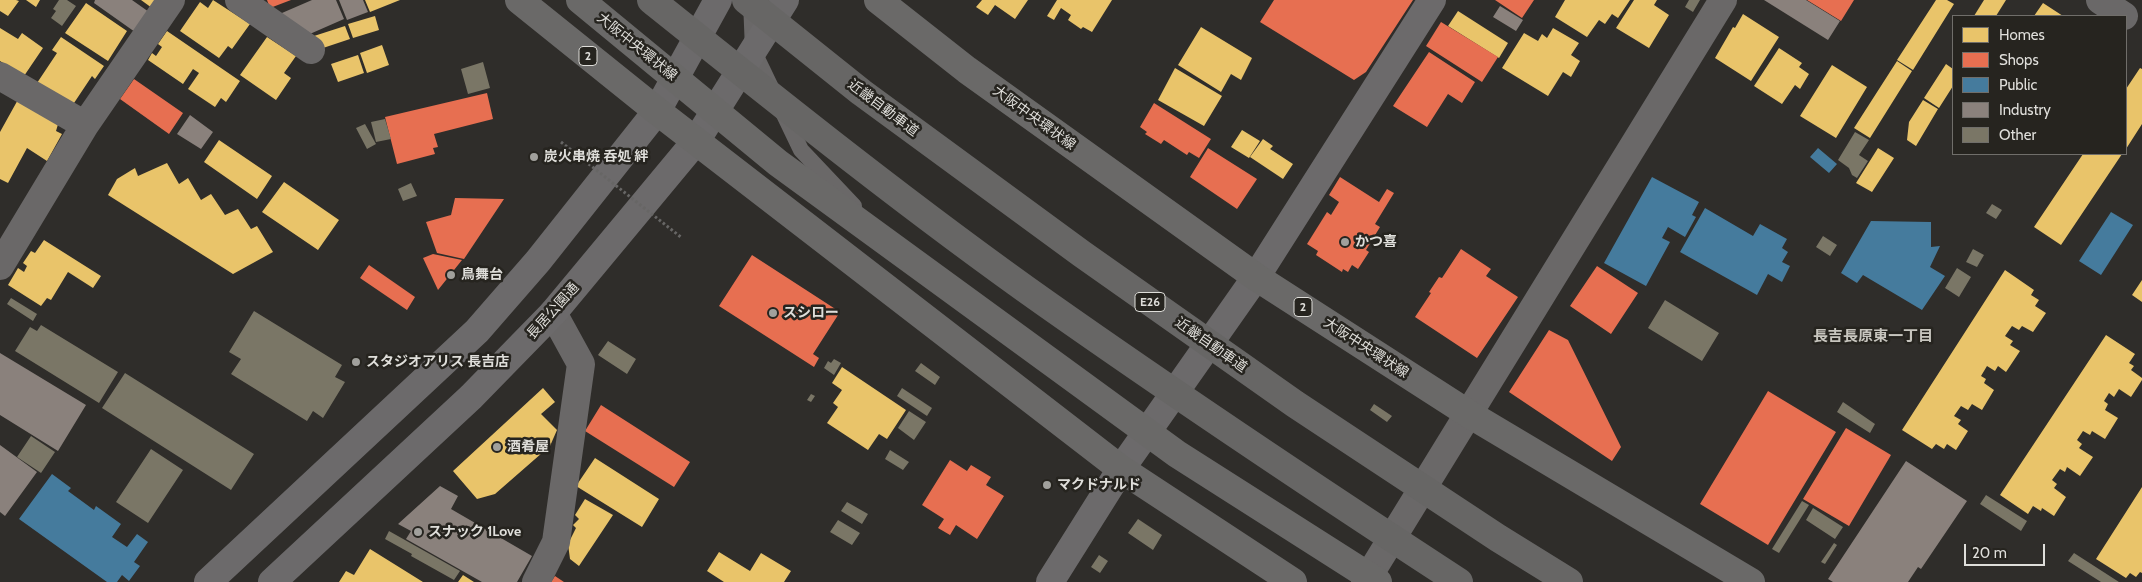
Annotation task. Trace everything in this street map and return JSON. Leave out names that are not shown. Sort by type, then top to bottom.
[{"type":"highway","points":[[651,0],[826,140],[1046,304],[1269,458],[1459,582]]},
{"type":"highway","name":"近畿自動車道","points":[[746,0],[861,92],[1090,260],[1295,404],[1498,538],[1569,582]]},
{"type":"main road","name":"2","points":[[519,0],[657,111],[1121,469],[1293,582]]},
{"type":"main road","name":"大阪中央環状線","points":[[580,0],[778,163],[1177,454],[1378,582]]},
{"type":"main road","points":[[208,582],[477,331],[538,261],[657,111],[718,0]]},
{"type":"main road","name":"長居公園通","points":[[272,582],[471,398],[553,313],[696,141],[786,0]]},
{"type":"main road","name":"大阪中央環状線","points":[[878,0],[967,70],[1256,277],[1469,414],[1751,582]]},
{"type":"main road","points":[[1050,582],[1121,469],[1256,277],[1432,0]]},
{"type":"street","points":[[0,266],[86,125],[171,0]]},
{"type":"street","points":[[239,0],[311,50]]},
{"type":"street","points":[[1365,582],[1724,0]]},
{"type":"street","points":[[2100,0],[2122,15]]},
{"type":"street","points":[[2127,18],[2142,28]]},
{"type":"street","points":[[0,76],[86,125]]},
{"type":"street","points":[[536,582],[556,542],[581,364],[553,313]]},
{"type":"lane","points":[[750,0],[753,50],[801,150],[892,246]]},
{"type":"path","points":[[561,142],[682,238]]},
{"type":"building: Homes","points":[[0,0],[19,1],[8,16],[0,11]]},
{"type":"building: Homes","points":[[26,0],[40,0],[36,7]]},
{"type":"building: Homes","points":[[141,0],[157,0],[152,8]]},
{"type":"building: Homes","points":[[213,0],[250,24],[232,49],[228,46],[219,58],[180,31],[200,2],[208,8]]},
{"type":"building: Homes","points":[[365,0],[400,0],[370,12]]},
{"type":"building: Homes","points":[[982,0],[1028,0],[1015,19],[995,5],[988,15],[976,7]]},
{"type":"building: Homes","points":[[1057,0],[1112,0],[1092,32],[1083,27],[1081,29],[1068,20],[1071,15],[1061,8],[1054,20],[1047,16]]},
{"type":"building: Homes","points":[[1565,0],[1630,0],[1618,18],[1612,14],[1605,24],[1599,20],[1587,37],[1555,17]]},
{"type":"building: Homes","points":[[1634,0],[1657,0],[1654,5],[1669,15],[1649,48],[1616,28]]},
{"type":"building: Homes","points":[[1936,0],[1947,0],[1954,4],[1913,70],[1897,60]]},
{"type":"building: Homes","points":[[1984,0],[2006,0],[1997,15],[1975,15]]},
{"type":"building: Homes","points":[[86,3],[127,31],[108,61],[65,33]]},
{"type":"building: Homes","points":[[2043,3],[2061,15],[2035,15]]},
{"type":"building: Homes","points":[[1458,11],[1508,43],[1499,58],[1448,26]]},
{"type":"building: Homes","points":[[1743,14],[1779,37],[1751,81],[1715,58]]},
{"type":"building: Homes","points":[[375,16],[379,30],[353,38],[348,24]]},
{"type":"building: Homes","points":[[345,26],[350,39],[323,48],[314,36]]},
{"type":"building: Homes","points":[[1201,27],[1252,58],[1241,80],[1231,74],[1221,92],[1178,65]]},
{"type":"building: Homes","points":[[0,28],[18,39],[22,33],[43,48],[24,76],[0,61]]},
{"type":"building: Homes","points":[[1553,28],[1579,43],[1571,55],[1580,61],[1571,77],[1563,72],[1548,96],[1502,68],[1524,33],[1538,41],[1542,34],[1547,38]]},
{"type":"building: Homes","points":[[167,31],[240,81],[226,102],[221,98],[215,107],[188,89],[199,73],[193,69],[183,84],[148,60],[152,53],[156,56],[162,47],[158,44]]},
{"type":"building: Homes","points":[[61,37],[104,66],[95,79],[92,76],[70,109],[35,86],[57,53],[52,50]]},
{"type":"building: Homes","points":[[267,37],[296,56],[284,73],[291,78],[276,100],[240,75]]},
{"type":"building: Homes","points":[[382,45],[389,65],[367,73],[360,53]]},
{"type":"building: Homes","points":[[1779,48],[1802,63],[1799,67],[1809,74],[1800,89],[1795,85],[1782,104],[1754,86]]},
{"type":"building: Homes","points":[[358,55],[364,73],[338,82],[331,64]]},
{"type":"building: Homes","points":[[1897,61],[1912,71],[1870,138],[1854,128]]},
{"type":"building: Homes","points":[[1946,64],[1952,68],[1952,88],[1939,108],[1924,98]]},
{"type":"building: Homes","points":[[1832,65],[1867,87],[1836,138],[1800,116]]},
{"type":"building: Homes","points":[[1175,68],[1222,96],[1204,126],[1158,100]]},
{"type":"building: Homes","points":[[2140,68],[2142,69],[2142,124],[2127,147],[2127,88]]},
{"type":"building: Homes","points":[[20,96],[59,121],[56,131],[62,134],[47,161],[27,148],[8,183],[0,179],[0,132]]},
{"type":"building: Homes","points":[[1923,100],[1938,109],[1916,146],[1907,140],[1909,122]]},
{"type":"building: Homes","points":[[1242,130],[1260,141],[1249,158],[1231,147]]},
{"type":"building: Homes","points":[[1263,139],[1273,146],[1270,149],[1293,164],[1283,179],[1250,157]]},
{"type":"building: Homes","points":[[219,140],[272,176],[257,199],[204,162]]},
{"type":"building: Homes","points":[[1878,148],[1894,158],[1872,192],[1856,183]]},
{"type":"building: Homes","points":[[2082,155],[2121,155],[2061,245],[2034,227]]},
{"type":"building: Homes","points":[[167,163],[179,184],[188,178],[201,200],[211,194],[225,215],[238,209],[251,229],[257,226],[273,252],[233,274],[108,195],[117,179],[135,168],[138,176]]},
{"type":"building: Homes","points":[[284,182],[339,220],[318,250],[262,212]]},
{"type":"building: Homes","points":[[44,240],[101,276],[93,288],[68,272],[51,300],[47,298],[41,306],[8,285],[18,268],[24,272],[27,266],[23,263],[31,251],[35,253]]},
{"type":"building: Homes","points":[[2005,270],[2034,290],[2031,295],[2039,300],[2035,306],[2046,313],[2033,332],[2022,326],[2019,330],[2012,326],[2005,336],[2013,341],[2010,345],[2020,351],[2006,372],[1998,366],[1995,371],[1987,366],[1981,376],[1986,379],[1984,383],[1994,390],[1982,410],[1972,404],[1968,410],[1961,406],[1954,416],[1961,420],[1958,424],[1968,431],[1956,450],[1947,444],[1944,449],[1936,444],[1932,449],[1902,430]]},
{"type":"building: Homes","points":[[2142,280],[2142,302],[2132,295]]},
{"type":"building: Homes","points":[[2106,335],[2135,354],[2129,363],[2134,366],[2131,370],[2142,380],[2131,397],[2119,389],[2114,397],[2109,393],[2104,401],[2108,404],[2105,410],[2118,418],[2105,439],[2092,431],[2090,435],[2083,431],[2077,440],[2082,444],[2079,448],[2093,457],[2080,476],[2067,467],[2065,472],[2060,469],[2052,480],[2057,484],[2054,488],[2066,497],[2054,516],[2042,508],[2041,511],[2033,506],[2028,514],[2000,495]]},
{"type":"building: Homes","points":[[842,367],[906,410],[887,439],[879,434],[868,450],[827,423],[838,407],[833,403],[842,390],[832,383]]},
{"type":"building: Homes","points":[[543,388],[555,402],[541,414],[557,430],[550,446],[495,494],[477,499],[453,471]]},
{"type":"building: Homes","points":[[595,458],[659,499],[642,527],[576,486]]},
{"type":"building: Homes","points":[[2142,487],[2142,573],[2140,572],[2136,577],[2130,573],[2126,578],[2096,559]]},
{"type":"building: Homes","points":[[585,499],[613,515],[579,566],[570,559],[568,544],[576,528],[573,525],[579,519],[575,515]]},
{"type":"building: Homes","points":[[370,549],[423,582],[339,582],[346,571],[354,575]]},
{"type":"building: Homes","points":[[719,552],[750,571],[761,553],[791,571],[784,582],[724,582],[707,571]]},
{"type":"building: Homes","points":[[463,575],[474,582],[458,582]]},
{"type":"building: Shops","points":[[267,0],[291,0],[270,8]]},
{"type":"building: Shops","points":[[1274,0],[1413,0],[1366,72],[1354,80],[1260,22]]},
{"type":"building: Shops","points":[[1495,0],[1534,0],[1522,18]]},
{"type":"building: Shops","points":[[1807,0],[1854,0],[1841,21]]},
{"type":"building: Shops","points":[[1441,22],[1498,57],[1482,82],[1426,46]]},
{"type":"building: Shops","points":[[1429,52],[1475,82],[1462,103],[1448,94],[1427,127],[1393,106]]},
{"type":"building: Shops","points":[[134,79],[183,113],[169,134],[120,99]]},
{"type":"building: Shops","points":[[487,93],[493,119],[434,134],[438,147],[433,148],[435,154],[397,164],[385,117]]},
{"type":"building: Shops","points":[[1154,103],[1211,139],[1199,158],[1189,152],[1187,155],[1164,140],[1161,144],[1145,134],[1147,132],[1140,127]]},
{"type":"building: Shops","points":[[1208,148],[1257,179],[1237,209],[1190,177]]},
{"type":"building: Shops","points":[[1340,177],[1379,202],[1387,189],[1394,193],[1375,224],[1380,227],[1366,250],[1369,252],[1358,269],[1352,265],[1348,272],[1343,269],[1342,272],[1316,255],[1318,251],[1307,244],[1327,212],[1331,215],[1339,202],[1329,195]]},
{"type":"building: Shops","points":[[455,198],[504,199],[464,259],[437,253],[426,222],[451,215]]},
{"type":"building: Shops","points":[[1461,249],[1491,269],[1486,276],[1518,297],[1477,358],[1415,317],[1439,277],[1442,278]]},
{"type":"building: Shops","points":[[433,254],[462,260],[438,290],[423,258]]},
{"type":"building: Shops","points":[[752,255],[840,312],[813,354],[819,358],[814,367],[719,306]]},
{"type":"building: Shops","points":[[369,265],[415,297],[407,310],[360,278]]},
{"type":"building: Shops","points":[[1597,266],[1638,293],[1611,334],[1570,306]]},
{"type":"building: Shops","points":[[1549,330],[1568,340],[1621,447],[1612,461],[1509,392]]},
{"type":"building: Shops","points":[[1768,391],[1836,432],[1768,545],[1700,504]]},
{"type":"building: Shops","points":[[601,405],[690,462],[674,487],[585,431]]},
{"type":"building: Shops","points":[[1846,428],[1891,455],[1849,526],[1803,499]]},
{"type":"building: Shops","points":[[950,460],[967,471],[971,465],[991,477],[986,485],[1004,496],[977,539],[956,525],[950,535],[938,528],[944,519],[922,505]]},
{"type":"building: Shops","points":[[555,576],[564,582],[551,582]]},
{"type":"building: Public","points":[[1818,148],[1837,164],[1829,173],[1810,157]]},
{"type":"building: Public","points":[[1652,177],[1699,202],[1692,215],[1696,217],[1685,237],[1668,227],[1662,238],[1670,242],[1646,286],[1604,263]]},
{"type":"building: Public","points":[[1705,208],[1753,236],[1760,224],[1787,239],[1782,248],[1788,252],[1782,262],[1790,266],[1782,282],[1768,274],[1757,295],[1680,252]]},
{"type":"building: Public","points":[[2111,212],[2133,225],[2101,275],[2079,261]]},
{"type":"building: Public","points":[[1871,221],[1931,222],[1931,247],[1940,246],[1930,267],[1945,276],[1922,310],[1863,275],[1857,283],[1841,273]]},
{"type":"building: Public","points":[[52,474],[71,488],[68,491],[94,510],[96,506],[121,524],[112,537],[127,547],[137,534],[148,542],[134,562],[140,566],[129,581],[122,575],[117,582],[107,582],[19,519]]},
{"type":"building: Industry","points":[[95,0],[132,0],[149,12],[135,32],[94,3]]},
{"type":"building: Industry","points":[[312,0],[336,0],[344,19],[303,37],[275,16]]},
{"type":"building: Industry","points":[[339,0],[363,0],[368,12],[347,20]]},
{"type":"building: Industry","points":[[1764,0],[1806,0],[1840,21],[1828,40]]},
{"type":"building: Industry","points":[[1500,6],[1523,20],[1516,31],[1493,17]]},
{"type":"building: Industry","points":[[190,115],[213,132],[201,149],[177,134]]},
{"type":"building: Industry","points":[[0,353],[86,405],[58,451],[0,415]]},
{"type":"building: Industry","points":[[0,445],[37,472],[5,516],[0,512]]},
{"type":"building: Industry","points":[[1906,461],[1967,501],[1921,569],[1918,567],[1908,582],[1833,582],[1828,579]]},
{"type":"building: Industry","points":[[440,486],[458,496],[451,509],[532,556],[517,582],[482,582],[406,539],[411,531],[398,524]]},
{"type":"building: Other","points":[[59,0],[67,0],[76,6],[62,26],[51,18],[56,11],[53,9]]},
{"type":"building: Other","points":[[1689,0],[1700,0],[1693,12],[1685,7]]},
{"type":"building: Other","points":[[483,62],[490,88],[468,94],[461,69]]},
{"type":"building: Other","points":[[385,119],[391,139],[376,142],[371,122]]},
{"type":"building: Other","points":[[365,124],[376,144],[367,149],[356,128]]},
{"type":"building: Other","points":[[1855,132],[1869,140],[1859,155],[1868,161],[1857,178],[1852,175],[1849,168],[1838,160]]},
{"type":"building: Other","points":[[411,183],[417,196],[403,201],[398,189]]},
{"type":"building: Other","points":[[1992,204],[2002,210],[1996,219],[1986,213]]},
{"type":"building: Other","points":[[1823,236],[1837,245],[1830,256],[1816,247]]},
{"type":"building: Other","points":[[1973,249],[1984,255],[1977,267],[1966,262]]},
{"type":"building: Other","points":[[1957,268],[1971,277],[1959,297],[1945,288]]},
{"type":"building: Other","points":[[11,298],[37,314],[33,321],[7,304]]},
{"type":"building: Other","points":[[1665,300],[1719,333],[1702,361],[1648,328]]},
{"type":"building: Other","points":[[254,311],[342,365],[335,377],[345,382],[323,418],[313,411],[307,421],[231,374],[241,359],[229,352]]},
{"type":"building: Other","points":[[41,325],[118,372],[99,403],[15,351],[30,327],[37,331]]},
{"type":"building: Other","points":[[608,341],[636,359],[627,374],[598,355]]},
{"type":"building: Other","points":[[834,359],[841,363],[834,375],[824,368],[828,361],[831,363]]},
{"type":"building: Other","points":[[921,363],[940,377],[935,385],[915,371]]},
{"type":"building: Other","points":[[125,373],[254,454],[231,490],[102,408]]},
{"type":"building: Other","points":[[902,388],[932,408],[927,416],[897,396]]},
{"type":"building: Other","points":[[811,394],[815,396],[811,402],[807,400]]},
{"type":"building: Other","points":[[1843,402],[1875,424],[1870,433],[1837,412]]},
{"type":"building: Other","points":[[1374,404],[1392,416],[1387,422],[1370,410]]},
{"type":"building: Other","points":[[909,411],[926,422],[914,440],[898,428]]},
{"type":"building: Other","points":[[31,436],[55,452],[41,473],[17,457]]},
{"type":"building: Other","points":[[151,449],[183,470],[148,523],[116,502]]},
{"type":"building: Other","points":[[890,450],[909,462],[903,470],[885,459]]},
{"type":"building: Other","points":[[1986,495],[2027,521],[2021,531],[1980,504]]},
{"type":"building: Other","points":[[1802,501],[1809,505],[1779,553],[1772,549]]},
{"type":"building: Other","points":[[847,502],[868,514],[862,524],[841,511]]},
{"type":"building: Other","points":[[1813,508],[1843,527],[1835,539],[1806,520]]},
{"type":"building: Other","points":[[1138,519],[1162,535],[1153,550],[1128,533]]},
{"type":"building: Other","points":[[838,520],[860,533],[852,545],[830,532]]},
{"type":"building: Other","points":[[389,531],[460,571],[454,580],[411,556],[412,554],[385,539]]},
{"type":"building: Other","points":[[1834,543],[1837,545],[1825,564],[1821,562]]},
{"type":"building: Other","points":[[2074,553],[2119,582],[2101,582],[2068,561]]},
{"type":"building: Other","points":[[1099,555],[1108,561],[1100,573],[1091,567]]},
{"type":"place","name":"炭火串焼 呑処 絆","points":[[534,157]]},
{"type":"place","name":"かつ喜","points":[[1345,242]]},
{"type":"place","name":"鳥舞台","points":[[451,275]]},
{"type":"place","name":"スシロー","points":[[773,313]]},
{"type":"place","name":"スタジオアリス 長吉店","points":[[356,362]]},
{"type":"place","name":"酒肴屋","points":[[497,447]]},
{"type":"place","name":"マクドナルド","points":[[1047,485]]},
{"type":"place","name":"スナック 1Love","points":[[418,532]]},
{"type":"district","name":"長吉長原東一丁目","points":[[1873,337]]}]
